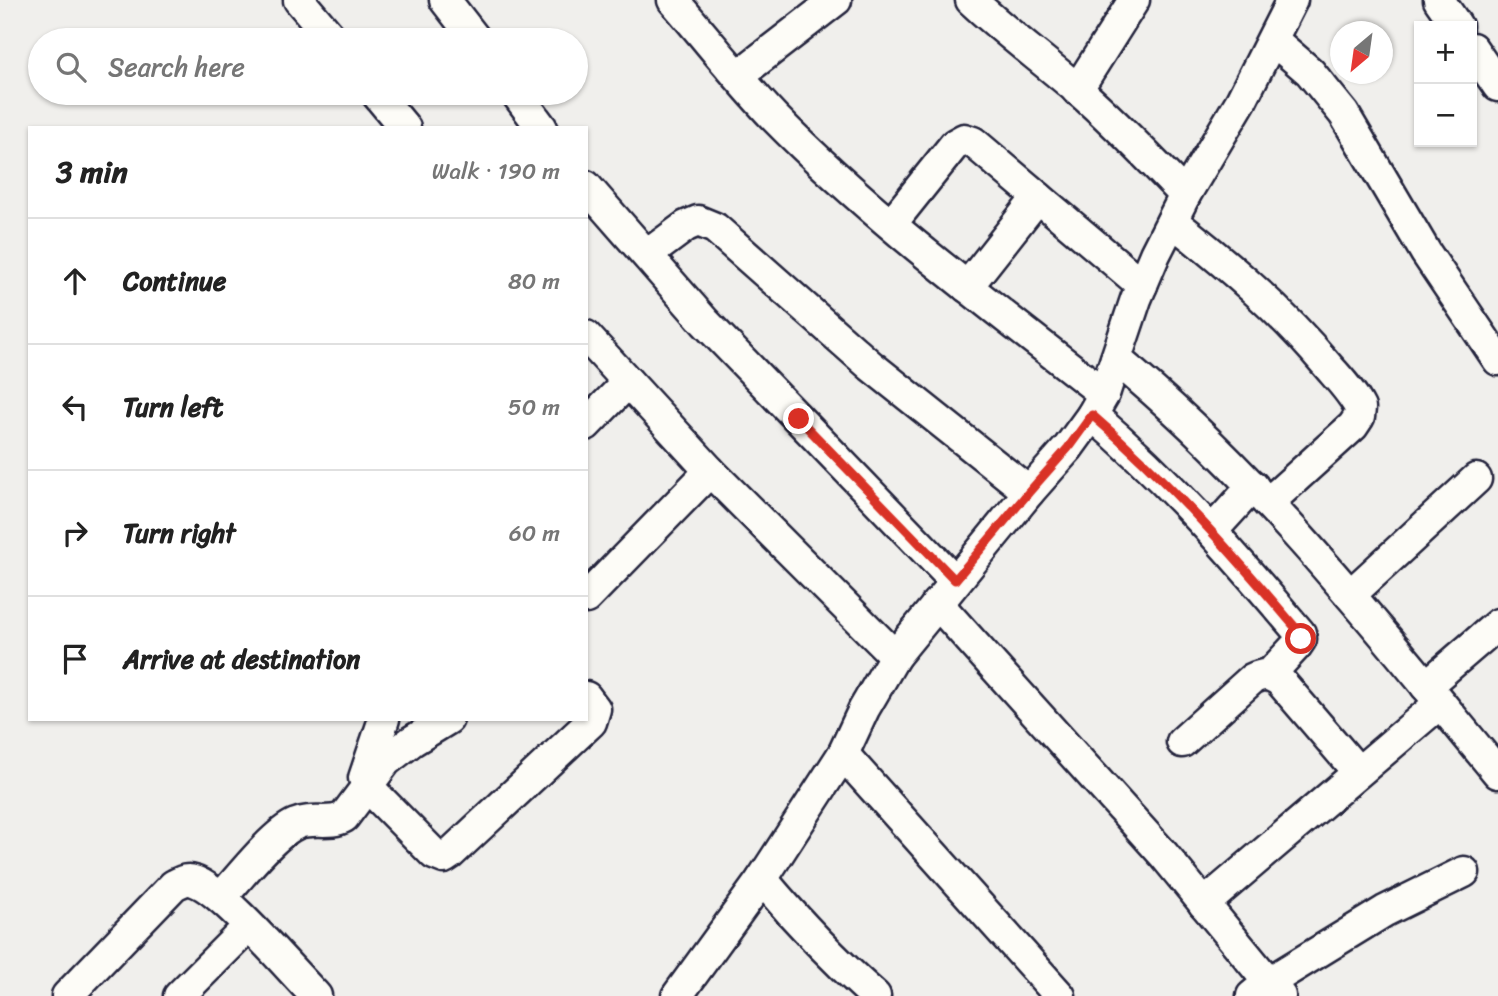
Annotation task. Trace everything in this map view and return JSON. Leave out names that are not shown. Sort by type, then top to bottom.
[{"type":"street","points":[[299,0],[323,28]]},
{"type":"street","points":[[445,0],[467,28]]},
{"type":"street","points":[[673,0],[783,125],[891,224],[967,287],[1098,405],[1143,458],[1212,531],[1300,633],[1301,639],[1297,645],[1270,674]]},
{"type":"street","points":[[738,75],[836,0]]},
{"type":"street","points":[[971,0],[1003,12],[1077,90],[1185,195]]},
{"type":"street","points":[[1077,90],[1134,0]]},
{"type":"street","points":[[677,996],[762,879],[843,754],[864,709],[895,656],[955,580],[1068,448],[1098,405],[1142,285],[1172,222],[1241,101],[1292,0]]},
{"type":"street","points":[[1439,0],[1454,21]]},
{"type":"street","points":[[1273,40],[1310,72],[1344,114],[1426,253],[1498,360]]},
{"type":"street","points":[[1477,55],[1498,86]]},
{"type":"street","points":[[386,105],[403,126]]},
{"type":"street","points":[[525,105],[541,126]]},
{"type":"street","points":[[891,224],[955,144],[964,139],[973,142],[1142,285]]},
{"type":"street","points":[[588,188],[705,322],[955,580]]},
{"type":"street","points":[[967,287],[1038,197]]},
{"type":"street","points":[[647,255],[685,226],[698,221],[715,228],[871,366],[1029,492]]},
{"type":"street","points":[[1172,222],[1230,266],[1268,301],[1308,342],[1360,408],[1359,417],[1353,426],[1212,531]]},
{"type":"street","points":[[588,338],[710,471],[895,656]]},
{"type":"street","points":[[1116,359],[1185,419],[1261,494],[1350,595],[1498,773]]},
{"type":"street","points":[[588,423],[628,382]]},
{"type":"street","points":[[588,596],[710,471]]},
{"type":"street","points":[[1350,595],[1476,479]]},
{"type":"street","points":[[937,603],[1076,755],[1204,904],[1267,991],[1385,911],[1464,872]]},
{"type":"street","points":[[1204,904],[1358,772],[1498,624]]},
{"type":"street","points":[[1182,742],[1252,679],[1270,674],[1280,681],[1358,772]]},
{"type":"street","points":[[383,721],[364,778],[368,787],[434,854],[444,858],[591,722],[595,709],[588,700]]},
{"type":"street","points":[[221,898],[280,835],[295,824],[309,820],[336,821],[344,817],[386,761],[445,721]]},
{"type":"street","points":[[843,754],[1060,996]]},
{"type":"street","points":[[762,879],[800,925],[875,996]]},
{"type":"street","points":[[67,996],[174,885],[185,880],[195,881],[221,898],[316,996]]},
{"type":"street","points":[[179,996],[249,926]]},
{"type":"route","points":[[799,419],[955,580],[1068,448],[1092,415],[1143,458],[1233,553],[1300,633],[1301,639]]}]
